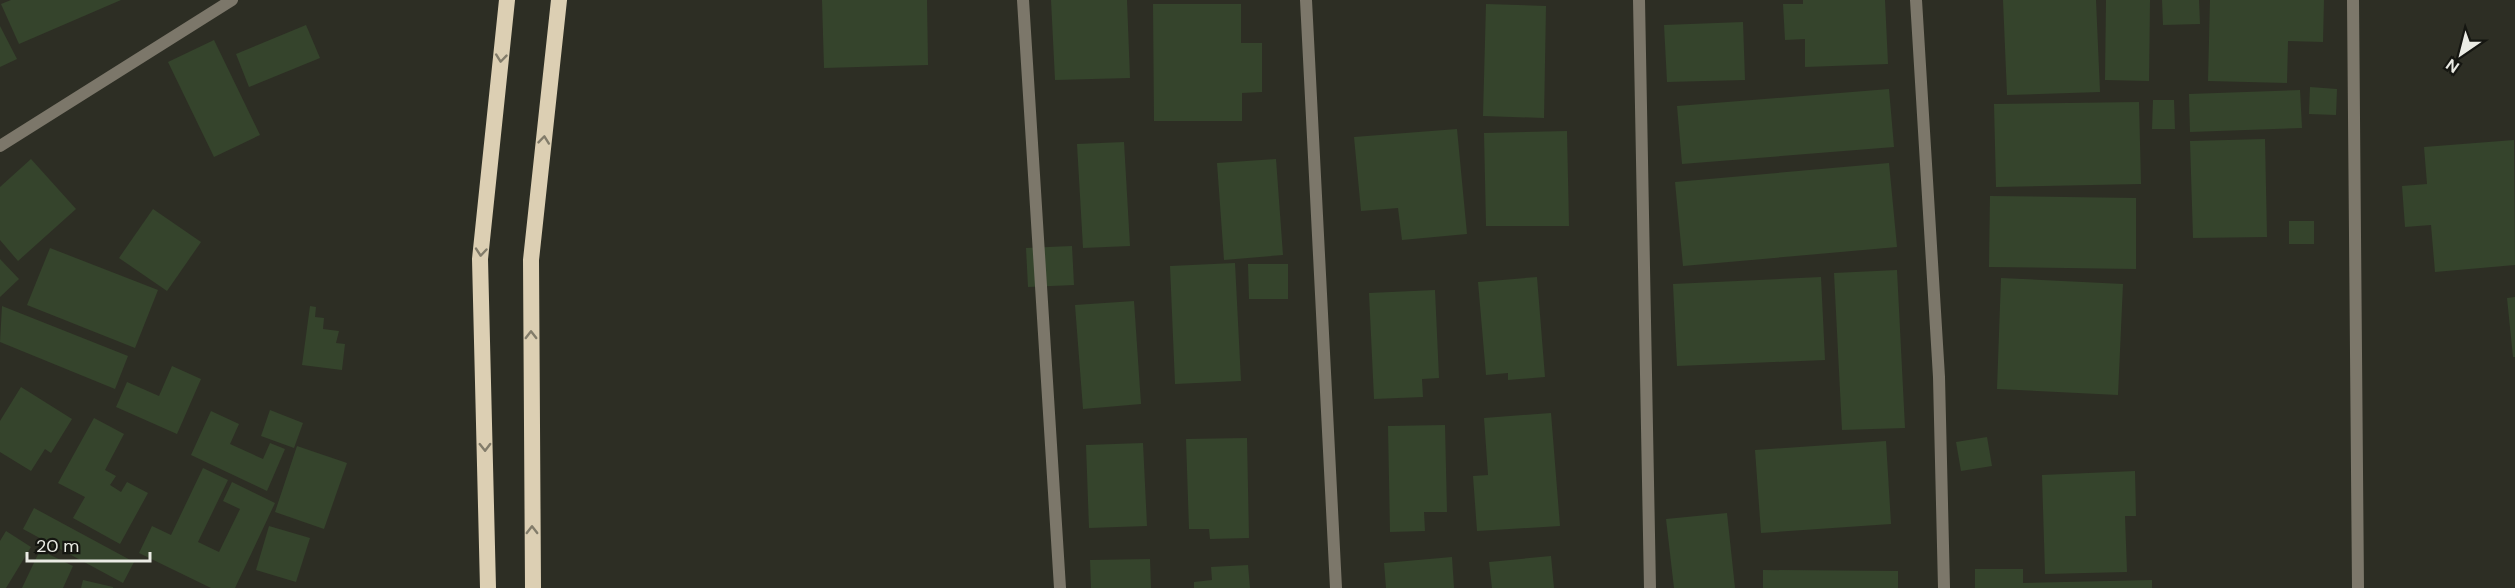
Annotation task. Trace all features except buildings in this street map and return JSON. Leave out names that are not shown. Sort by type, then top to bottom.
[{"type":"highway","points":[[488,588],[480,259],[507,0]]},
{"type":"highway","points":[[533,588],[531,260],[559,0]]},
{"type":"street","points":[[0,147],[231,0]]},
{"type":"street","points":[[1023,0],[1060,588]]},
{"type":"street","points":[[1306,0],[1336,588]]},
{"type":"street","points":[[1639,0],[1650,588]]},
{"type":"street","points":[[1916,0],[1939,377],[1944,588]]},
{"type":"street","points":[[2353,0],[2358,588]]}]
